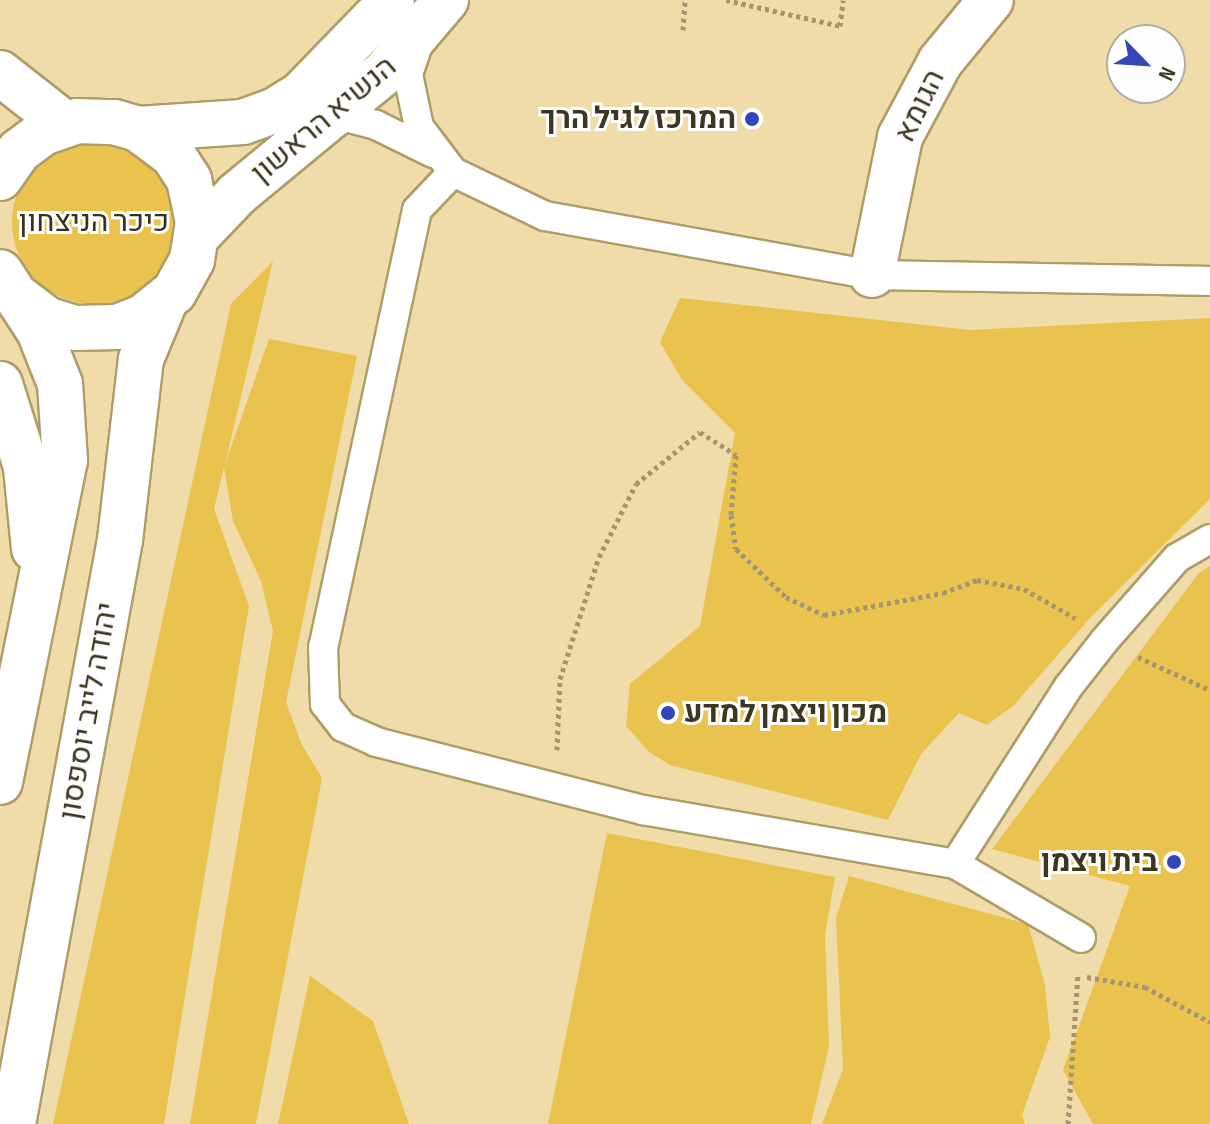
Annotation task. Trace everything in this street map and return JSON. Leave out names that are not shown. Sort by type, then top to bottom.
[{"type":"street","name":"הנשיא הראשון","points":[[138,129],[243,122],[274,111],[300,95],[392,0]]},
{"type":"street","name":"הגומא","points":[[872,275],[900,137],[940,62],[975,6]]},
{"type":"street","name":"הנשיא הראשון","points":[[197,236],[286,152],[363,92],[434,15]]},
{"type":"street","points":[[0,73],[54,128]]},
{"type":"street","points":[[0,147],[54,128],[102,120],[138,129],[173,155],[189,180],[197,208],[197,236],[187,271],[165,301],[130,323],[89,329],[48,320],[4,279]]},
{"type":"street","points":[[0,178],[19,151],[54,128]]},
{"type":"street","points":[[0,782],[59,505],[66,428],[52,359],[4,279]]},
{"type":"street","name":"יהודה לייב יוספסון","points":[[13,1124],[113,579],[141,359],[165,301]]},
{"type":"street","points":[[0,384],[26,467],[36,602]]},
{"type":"lane","points":[[434,15],[408,74],[410,101],[419,127],[448,166]]},
{"type":"lane","points":[[286,152],[346,117],[412,140],[448,166],[545,216],[872,275],[1210,281]]},
{"type":"lane","points":[[448,166],[417,210],[323,647],[325,704],[343,727],[376,742],[643,810],[955,864],[1081,938]]},
{"type":"lane","points":[[955,864],[1069,686],[1105,640],[1177,558],[1210,539]]},
{"type":"path","points":[[683,30],[685,0]]},
{"type":"path","points":[[726,0],[840,26],[843,0]]},
{"type":"path","points":[[562,756],[554,746],[560,679],[599,557],[636,484],[700,432],[736,455],[731,515],[736,549],[786,597],[824,615],[943,593],[977,580],[1024,589],[1055,602],[1105,640],[1210,690]]},
{"type":"path","points":[[1068,1124],[1081,938]]},
{"type":"path","points":[[1078,975],[1145,987],[1210,1022]]},
{"type":"green space","name":"כיכר הניצחון","points":[[94,140],[125,146],[152,164],[170,191],[176,222],[170,253],[152,280],[125,298],[94,304],[63,298],[36,280],[18,253],[12,222],[18,191],[36,164],[63,146]]},
{"type":"green space","points":[[273,261],[225,464],[269,339],[357,356],[286,702],[301,743],[322,778],[256,1124],[190,1124],[273,631],[261,581],[233,521],[224,467],[214,509],[249,606],[164,1124],[53,1124],[231,304]]},
{"type":"green space","points":[[680,298],[970,330],[1210,318],[1210,499],[1091,617],[1013,706],[987,725],[959,713],[921,754],[888,820],[670,765],[649,752],[626,726],[630,684],[700,626],[735,433],[682,380],[660,342]]},
{"type":"green space","points":[[1210,566],[1210,1124],[1093,1124],[1063,1070],[1130,886],[992,849],[1198,574]]},
{"type":"green space","points":[[607,833],[835,877],[825,935],[829,1046],[811,1124],[548,1124]]},
{"type":"green space","points":[[849,876],[1028,924],[1045,985],[1050,1037],[1022,1115],[1025,1124],[822,1124],[843,1069],[836,918]]},
{"type":"green space","points":[[310,976],[373,1021],[409,1124],[278,1124]]},
{"type":"place","name":"המרכז לגיל הרך","points":[[752,119]]},
{"type":"place","name":"מכון ויצמן למדע","points":[[668,713]]},
{"type":"place","name":"בית ויצמן","points":[[1174,862]]}]
